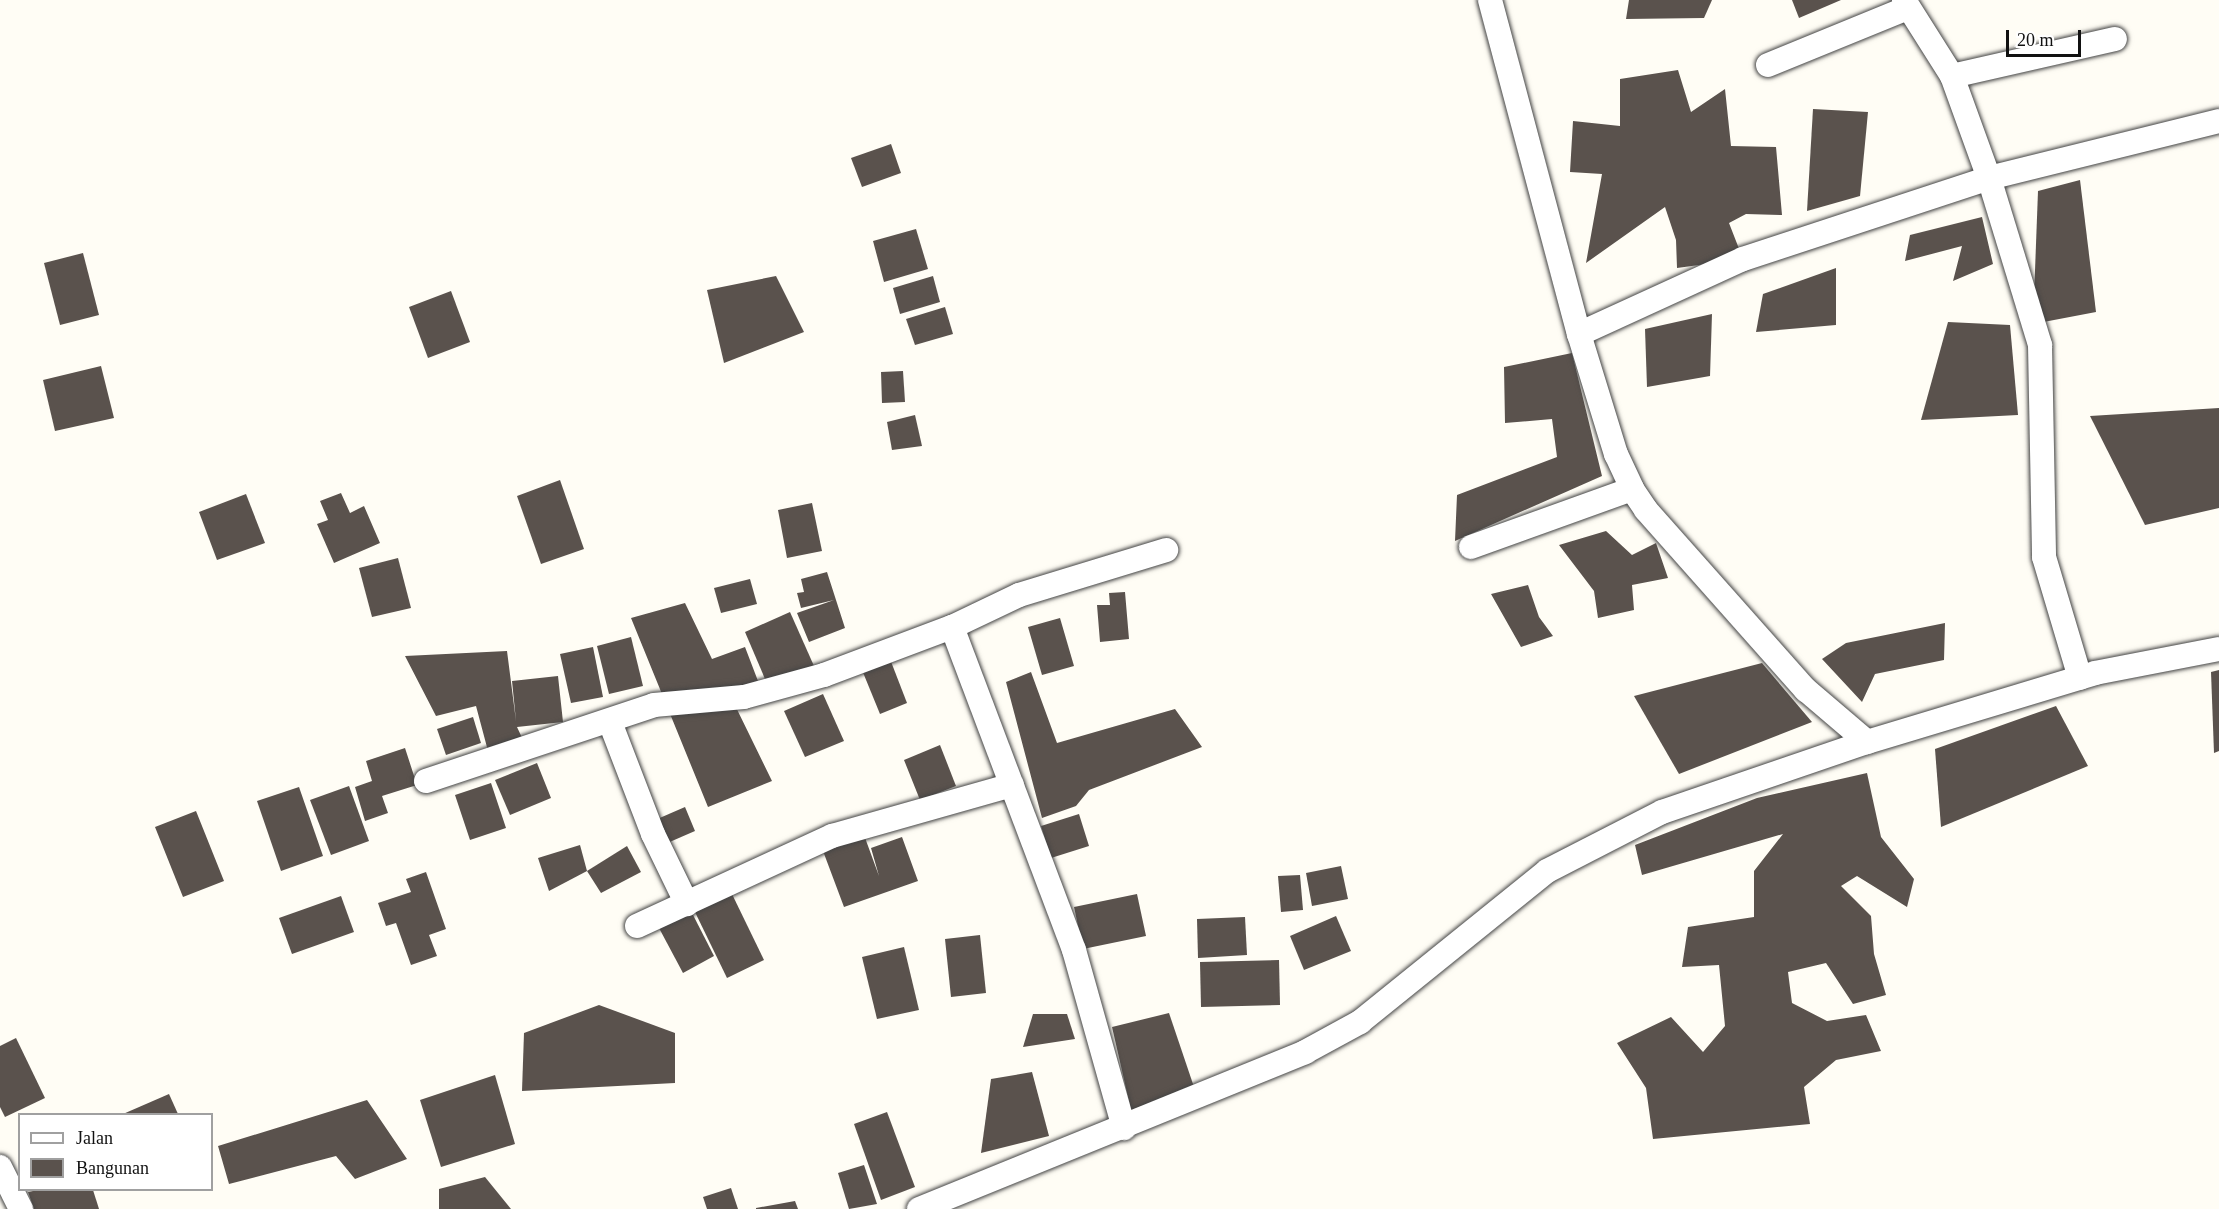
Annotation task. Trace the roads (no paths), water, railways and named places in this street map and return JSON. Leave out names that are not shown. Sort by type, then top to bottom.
[{"type":"street","points":[[1490,0],[1579,334],[1616,454],[1632,489],[1668,536],[1806,690],[1867,742]]},
{"type":"street","points":[[1768,65],[1906,4],[1952,76],[1989,178],[2040,345],[2044,557],[2080,678]]},
{"type":"street","points":[[1952,76],[2115,39]]},
{"type":"street","points":[[1579,334],[1743,259],[1989,178],[2219,121]]},
{"type":"street","points":[[1471,547],[1632,489]]},
{"type":"street","points":[[426,781],[610,722],[654,705],[744,697],[824,675],[952,627],[1020,595],[1166,550]]},
{"type":"street","points":[[952,627],[1074,950],[1124,1128]]},
{"type":"street","points":[[919,1209],[1124,1128],[1305,1052],[1360,1022],[1547,871],[1662,812],[1867,742],[2080,678],[2219,649]]},
{"type":"street","points":[[610,722],[649,824],[687,904]]},
{"type":"street","points":[[637,927],[832,836],[1012,784]]},
{"type":"street","points":[[0,1167],[21,1209]]}]
